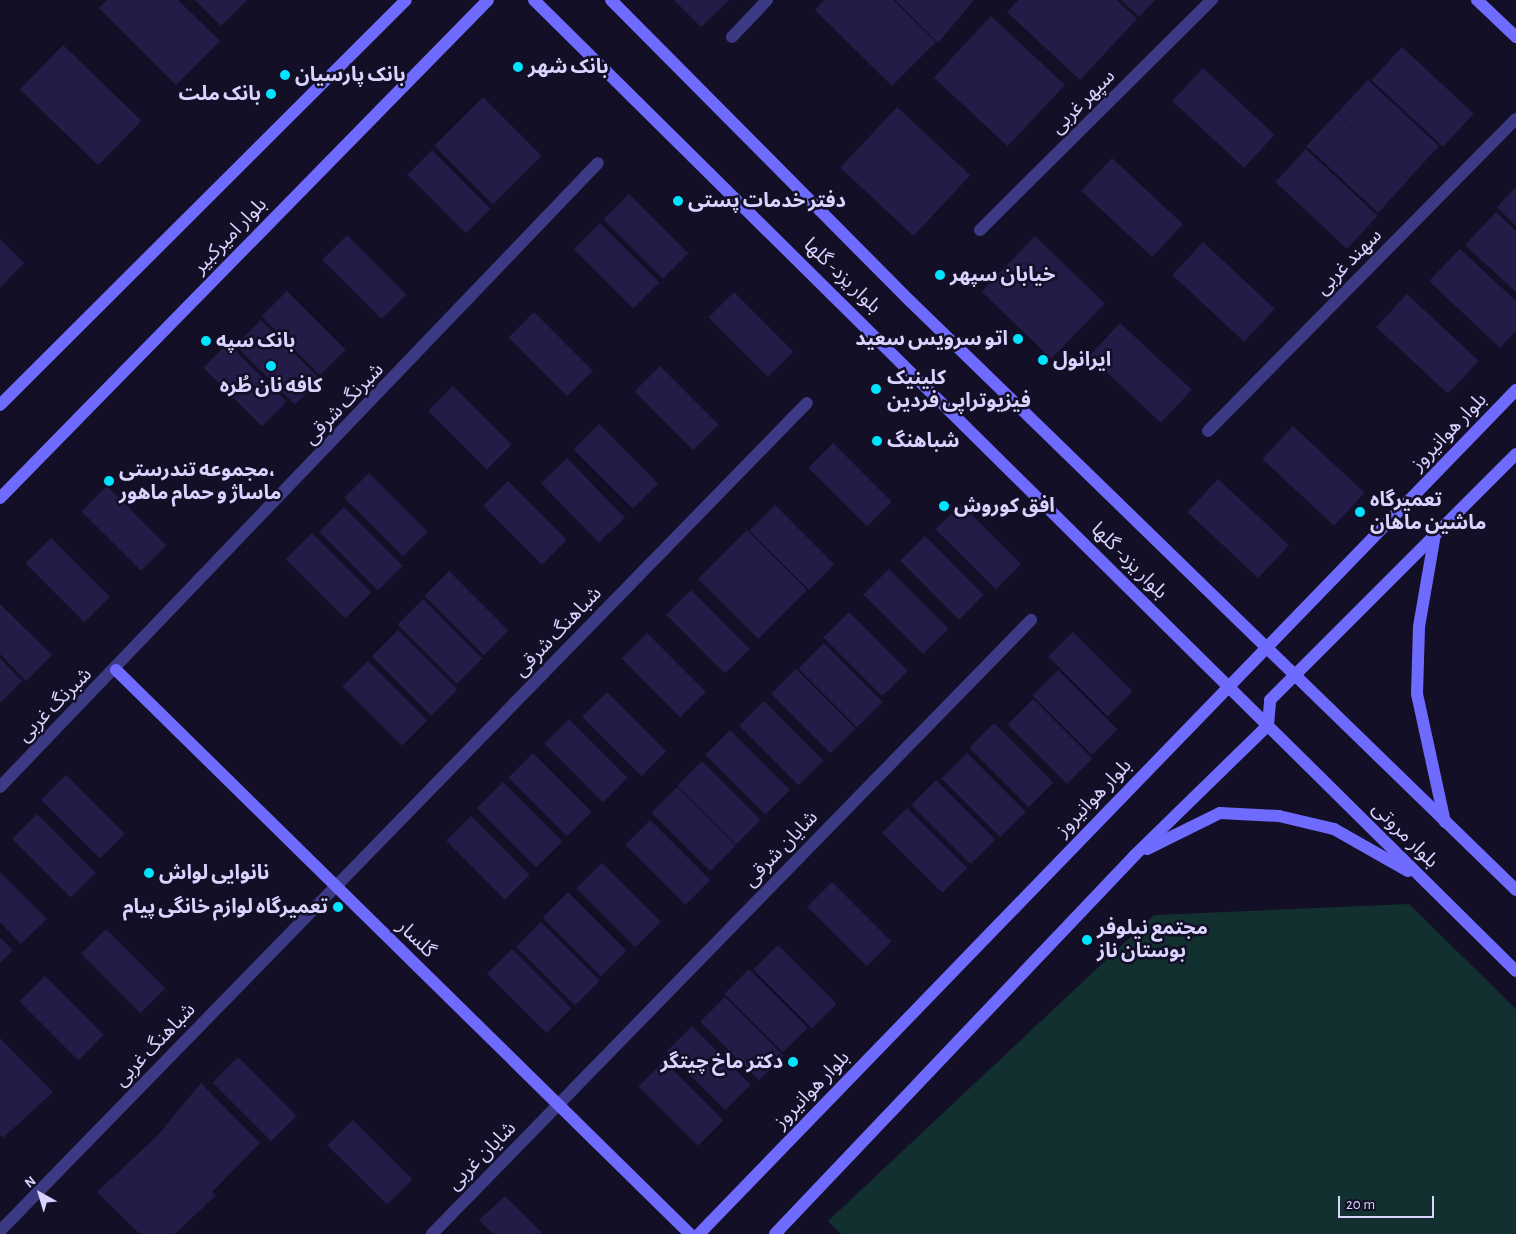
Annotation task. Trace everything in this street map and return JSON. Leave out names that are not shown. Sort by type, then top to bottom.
[{"type":"main road","name":"بلوار امیرکبیر","points":[[0,406],[406,0]]},
{"type":"main road","name":"بلوار امیرکبیر","points":[[0,498],[488,0]]},
{"type":"main road","name":"بلوار یزد- گلها","points":[[534,0],[1268,725]]},
{"type":"main road","name":"بلوار یزد- گلها","points":[[611,0],[910,301],[1294,676]]},
{"type":"main road","points":[[1477,0],[1516,37]]},
{"type":"main road","name":"بلوار هوانیروز","points":[[700,1234],[1229,686],[1265,646],[1516,390]]},
{"type":"main road","points":[[775,1234],[1135,855],[1268,725],[1270,700],[1516,454]]},
{"type":"main road","points":[[1435,534],[1419,627],[1417,694],[1445,822]]},
{"type":"main road","name":"گلسار","points":[[116,670],[690,1234]]},
{"type":"main road","name":"بلوار مروتی","points":[[1294,676],[1516,890]]},
{"type":"main road","name":"بلوار مروتی","points":[[1268,725],[1516,971]]},
{"type":"main road","points":[[1135,855],[1220,813],[1279,816],[1334,829],[1423,880]]},
{"type":"street","points":[[732,37],[767,0]]},
{"type":"street","name":"سپهر غربی","points":[[980,230],[1212,0]]},
{"type":"street","name":"سهند غربی","points":[[1208,431],[1516,119]]},
{"type":"street","name":"شبرنگ شرقی","points":[[116,670],[598,163]]},
{"type":"street","name":"شباهنگ شرقی","points":[[336,886],[807,403]]},
{"type":"street","name":"شایان شرقی","points":[[559,1105],[1030,620]]},
{"type":"street","name":"شبرنگ غربی","points":[[0,787],[116,670]]},
{"type":"street","name":"شباهنگ غربی","points":[[0,1230],[336,886]]},
{"type":"street","name":"شایان غربی","points":[[432,1234],[559,1105]]},
{"type":"green space","points":[[1409,904],[1516,1009],[1516,1234],[841,1234],[828,1221],[1154,915]]},
{"type":"building","points":[[107,0],[178,0],[220,41],[176,85],[99,8]]},
{"type":"building","points":[[195,0],[247,0],[221,26]]},
{"type":"building","points":[[674,0],[729,0],[701,27]]},
{"type":"building","points":[[824,0],[893,0],[936,42],[892,86],[815,10]]},
{"type":"building","points":[[895,0],[974,0],[938,43]]},
{"type":"building","points":[[1018,0],[1117,0],[1137,19],[1080,80],[1007,12]]},
{"type":"building","points":[[1121,0],[1155,0],[1139,17]]},
{"type":"building","points":[[991,16],[1065,85],[1008,146],[934,77]]},
{"type":"building","points":[[63,45],[141,121],[98,165],[20,90]]},
{"type":"building","points":[[1402,47],[1474,114],[1443,147],[1371,80]]},
{"type":"building","points":[[1203,68],[1275,135],[1244,168],[1172,101]]},
{"type":"building","points":[[1368,80],[1439,146],[1408,179],[1337,113]]},
{"type":"building","points":[[483,97],[542,156],[493,204],[434,146]]},
{"type":"building","points":[[897,107],[970,175],[914,236],[840,168]]},
{"type":"building","points":[[1337,113],[1409,180],[1378,213],[1306,146]]},
{"type":"building","points":[[1306,149],[1378,216],[1347,249],[1275,182]]},
{"type":"building","points":[[432,150],[491,209],[466,233],[407,175]]},
{"type":"building","points":[[1112,158],[1183,224],[1152,257],[1081,191]]},
{"type":"building","points":[[1516,187],[1516,226],[1497,207]]},
{"type":"building","points":[[629,194],[688,253],[663,279],[604,219]]},
{"type":"building","points":[[1496,212],[1516,231],[1516,292],[1465,245]]},
{"type":"building","points":[[600,223],[659,282],[633,309],[574,249]]},
{"type":"building","points":[[347,235],[406,294],[382,319],[322,260]]},
{"type":"building","points":[[1035,236],[1105,303],[1051,359],[982,291]]},
{"type":"building","points":[[0,239],[24,263],[0,288]]},
{"type":"building","points":[[1203,242],[1275,309],[1244,342],[1172,275]]},
{"type":"building","points":[[1460,249],[1516,301],[1516,331],[1500,348],[1429,281]]},
{"type":"building","points":[[287,291],[346,350],[320,375],[262,316]]},
{"type":"building","points":[[734,292],[793,351],[768,377],[709,317]]},
{"type":"building","points":[[1407,294],[1479,361],[1448,394],[1376,327]]},
{"type":"building","points":[[534,312],[593,371],[567,396],[509,337]]},
{"type":"building","points":[[261,320],[320,379],[295,405],[236,345]]},
{"type":"building","points":[[1120,323],[1192,390],[1161,423],[1089,356]]},
{"type":"building","points":[[228,343],[287,402],[262,426],[203,368]]},
{"type":"building","points":[[660,366],[719,425],[693,450],[635,391]]},
{"type":"building","points":[[453,386],[512,445],[487,469],[428,411]]},
{"type":"building","points":[[599,424],[658,483],[633,509],[574,449]]},
{"type":"building","points":[[1293,426],[1365,493],[1334,526],[1262,459]]},
{"type":"building","points":[[833,443],[892,502],[867,526],[808,468]]},
{"type":"building","points":[[567,458],[625,518],[599,543],[541,483]]},
{"type":"building","points":[[369,473],[428,532],[403,556],[344,498]]},
{"type":"building","points":[[1218,479],[1289,545],[1258,578],[1187,512]]},
{"type":"building","points":[[508,481],[567,540],[542,564],[483,506]]},
{"type":"building","points":[[107,486],[166,545],[141,571],[82,511]]},
{"type":"building","points":[[961,504],[1021,564],[996,590],[936,529]]},
{"type":"building","points":[[775,505],[834,564],[809,590],[750,530]]},
{"type":"building","points":[[344,507],[403,566],[378,590],[319,532]]},
{"type":"building","points":[[747,530],[807,590],[758,639],[698,579]]},
{"type":"building","points":[[312,533],[371,592],[345,619],[286,559]]},
{"type":"building","points":[[925,536],[984,595],[959,619],[900,561]]},
{"type":"building","points":[[51,538],[110,597],[84,622],[26,563]]},
{"type":"building","points":[[889,569],[948,628],[923,654],[864,594]]},
{"type":"building","points":[[449,571],[508,630],[484,655],[424,596]]},
{"type":"building","points":[[691,590],[750,649],[725,673],[666,615]]},
{"type":"building","points":[[423,599],[482,658],[457,684],[398,624]]},
{"type":"building","points":[[0,604],[52,655],[26,681],[0,654]]},
{"type":"building","points":[[849,612],[908,671],[882,696],[824,637]]},
{"type":"building","points":[[398,630],[457,689],[431,716],[372,656]]},
{"type":"building","points":[[1073,632],[1132,691],[1108,716],[1048,657]]},
{"type":"building","points":[[647,633],[706,692],[680,717],[622,658]]},
{"type":"building","points":[[824,643],[883,702],[857,727],[799,668]]},
{"type":"building","points":[[0,658],[22,681],[0,703]]},
{"type":"building","points":[[368,661],[427,720],[402,746],[343,686]]},
{"type":"building","points":[[796,669],[855,728],[831,753],[771,694]]},
{"type":"building","points":[[1058,670],[1117,729],[1092,755],[1033,695]]},
{"type":"building","points":[[607,692],[666,751],[642,776],[582,717]]},
{"type":"building","points":[[1033,699],[1092,758],[1067,784],[1008,724]]},
{"type":"building","points":[[764,701],[823,760],[799,785],[739,726]]},
{"type":"building","points":[[569,719],[628,778],[603,802],[544,744]]},
{"type":"building","points":[[994,723],[1053,782],[1029,807],[969,748]]},
{"type":"building","points":[[730,730],[790,790],[765,815],[705,755]]},
{"type":"building","points":[[533,753],[592,812],[567,836],[508,778]]},
{"type":"building","points":[[967,753],[1026,812],[1000,837],[942,778]]},
{"type":"building","points":[[702,761],[761,820],[736,844],[677,786]]},
{"type":"building","points":[[66,775],[125,834],[100,858],[41,800]]},
{"type":"building","points":[[936,780],[995,839],[971,864],[911,805]]},
{"type":"building","points":[[503,782],[562,841],[536,868],[477,808]]},
{"type":"building","points":[[677,787],[736,846],[710,871],[652,812]]},
{"type":"building","points":[[907,808],[967,868],[942,893],[882,833]]},
{"type":"building","points":[[37,814],[96,873],[71,897],[12,839]]},
{"type":"building","points":[[471,816],[530,875],[505,899],[446,841]]},
{"type":"building","points":[[650,820],[710,880],[685,905],[625,845]]},
{"type":"building","points":[[602,863],[661,922],[635,947],[577,888]]},
{"type":"building","points":[[0,872],[47,919],[21,944],[0,922]]},
{"type":"building","points":[[832,882],[891,941],[867,966],[807,907]]},
{"type":"building","points":[[568,892],[627,951],[601,976],[543,917]]},
{"type":"building","points":[[541,922],[600,981],[575,1005],[516,947]]},
{"type":"building","points":[[106,929],[165,988],[141,1013],[81,954]]},
{"type":"building","points":[[0,938],[13,950],[0,963]]},
{"type":"building","points":[[778,945],[837,1004],[812,1028],[753,970]]},
{"type":"building","points":[[512,949],[571,1008],[547,1033],[487,974]]},
{"type":"building","points":[[749,969],[808,1028],[783,1052],[724,994]]},
{"type":"building","points":[[45,976],[104,1035],[78,1060],[20,1001]]},
{"type":"building","points":[[725,997],[784,1056],[759,1080],[700,1022]]},
{"type":"building","points":[[692,1026],[751,1085],[725,1110],[667,1051]]},
{"type":"building","points":[[0,1038],[53,1092],[3,1138],[0,1135]]},
{"type":"building","points":[[238,1057],[297,1116],[271,1141],[213,1082]]},
{"type":"building","points":[[664,1061],[723,1120],[698,1146],[639,1086]]},
{"type":"building","points":[[201,1083],[260,1143],[212,1192],[216,1195],[175,1234],[140,1234],[97,1192],[157,1136]]},
{"type":"building","points":[[353,1120],[412,1179],[387,1205],[328,1145]]},
{"type":"building","points":[[505,1196],[543,1234],[493,1234],[479,1220]]},
{"type":"place","name":"بانک شهر","points":[[518,67]]},
{"type":"place","name":"بانک پارسیان","points":[[285,75]]},
{"type":"place","name":"بانک ملت","points":[[271,94]]},
{"type":"place","name":"دفتر خدمات پستی","points":[[678,201]]},
{"type":"place","name":"خیابان سپهر","points":[[940,275]]},
{"type":"place","name":"اتو سرویس سعید","points":[[1018,339]]},
{"type":"place","name":"بانک سپه","points":[[206,341]]},
{"type":"place","name":"ایرانول","points":[[1043,360]]},
{"type":"place","name":"کافه نان طُره","points":[[271,366]]},
{"type":"place","name":"کلینیک فیزیوتراپی فردین","points":[[876,389]]},
{"type":"place","name":"شباهنگ","points":[[877,441]]},
{"type":"place","name":"مجموعه تندرستی، ماساژ و حمام ماهور","points":[[109,481]]},
{"type":"place","name":"افق کوروش","points":[[944,506]]},
{"type":"place","name":"تعمیرگاه ماشین ماهان","points":[[1360,512]]},
{"type":"place","name":"نانوایی لواش","points":[[149,873]]},
{"type":"place","name":"تعمیرگاه لوازم خانگی پیام","points":[[338,907]]},
{"type":"place","name":"مجتمع نیلوفر بوستان ناز","points":[[1087,940]]},
{"type":"place","name":"دکتر ماخ چیتگر","points":[[793,1062]]}]
